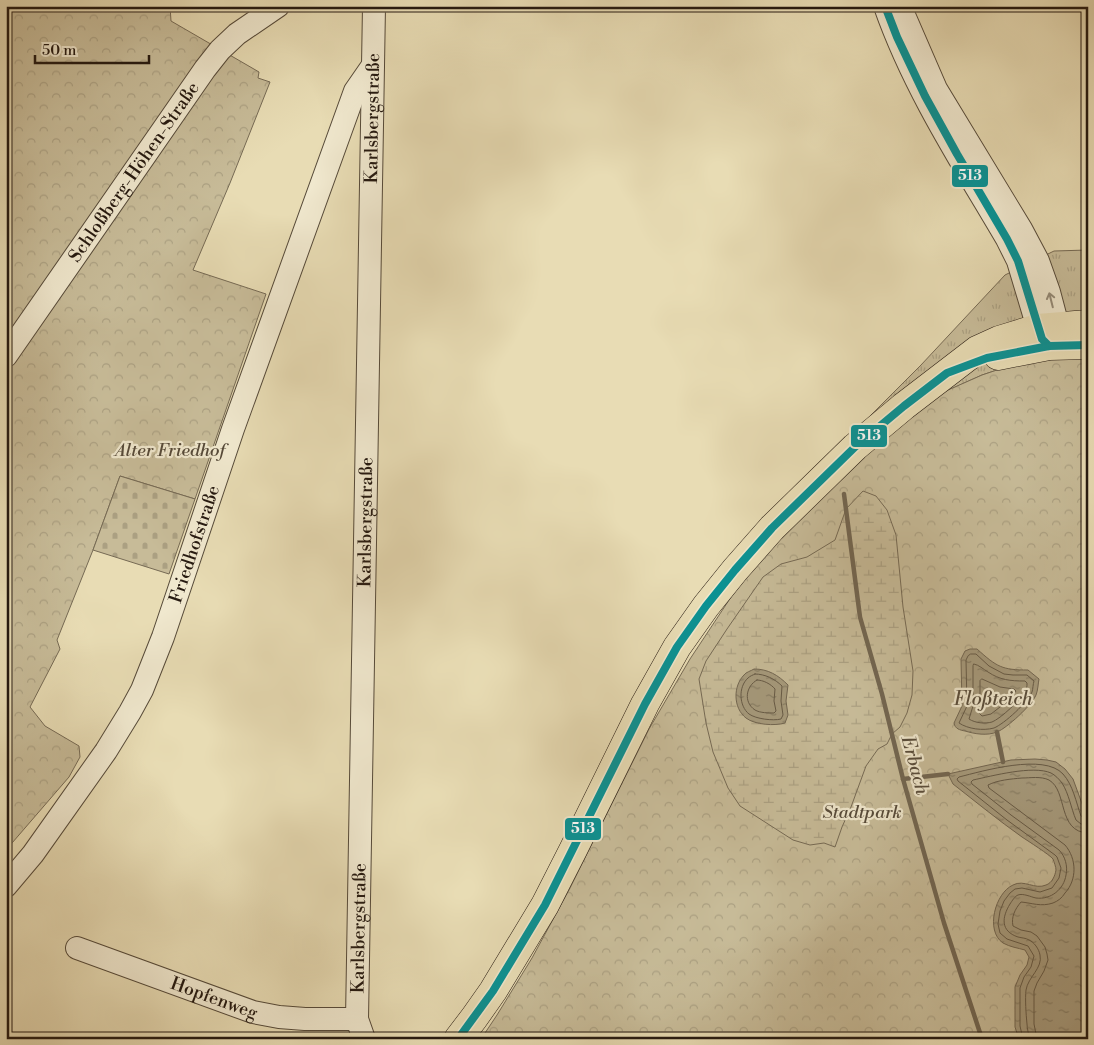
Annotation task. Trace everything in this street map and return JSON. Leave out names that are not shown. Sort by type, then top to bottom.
[{"type":"main road","points":[[458,1039],[493,991],[545,905],[645,704],[677,647],[706,606],[772,528],[824,475],[855,447],[947,373],[1048,334],[1088,324]]},
{"type":"main road","points":[[1048,334],[1088,345]]},
{"type":"street","name":"Schloßberg-Höhen-Straße","points":[[6,356],[205,69],[220,50],[237,34],[278,6]]},
{"type":"street","name":"Karlsbergstraße","points":[[360,1029],[374,6]]},
{"type":"street","points":[[885,6],[892,26],[923,94],[1007,239],[1048,334]]},
{"type":"street","points":[[900,6],[936,89],[1021,229],[1038,261],[1049,292],[1048,334]]},
{"type":"street","name":"Friedhofstraße","points":[[6,886],[33,854],[106,751],[142,690],[164,637],[233,429],[355,91],[373,65]]},
{"type":"street","name":"Hopfenweg","points":[[76,948],[253,1012],[360,1029]]},
{"type":"green space","name":"Alter Friedhof","points":[[6,6],[170,6],[171,21],[259,72],[258,78],[270,82],[193,270],[266,294],[195,499],[120,476],[57,640],[60,649],[30,707],[45,726],[79,746],[80,757],[69,777],[6,850]]},
{"type":"green space","points":[[1088,250],[1088,355],[1015,364],[982,375],[852,434],[921,365],[1005,275],[1054,251]]},
{"type":"green space","name":"Stadtpark","points":[[1088,355],[1088,1039],[481,1039],[532,958],[569,890],[649,729],[690,659],[739,585],[783,533],[858,459],[939,394],[982,375],[1015,364]]},
{"type":"green space","points":[[120,476],[195,499],[169,574],[93,550]]},
{"type":"green space","points":[[863,491],[876,496],[887,510],[896,535],[903,607],[913,671],[912,695],[907,713],[900,727],[892,734],[887,744],[878,749],[866,766],[835,847],[824,843],[810,845],[793,840],[740,806],[728,788],[713,752],[699,679],[706,661],[763,577],[781,564],[807,557],[835,540],[846,509]]},
{"type":"water","name":"Floßteich","points":[[977,649],[1000,666],[1028,670],[1039,679],[1034,699],[1019,716],[997,732],[973,733],[960,730],[954,723],[962,706],[961,659],[965,651]]},
{"type":"water","points":[[754,669],[772,673],[788,685],[786,701],[788,715],[785,723],[771,725],[754,722],[746,718],[739,709],[736,697],[738,685],[745,674]]},
{"type":"water","points":[[1035,759],[1056,762],[1065,769],[1073,779],[1088,820],[1088,1039],[1019,1039],[1015,1027],[1015,987],[1027,965],[1029,957],[1025,950],[1003,943],[998,937],[994,930],[994,912],[1001,896],[1007,889],[1017,883],[1038,886],[1048,884],[1054,877],[1055,866],[1051,857],[1004,824],[953,784],[948,774],[1011,760]]},
{"type":"waterway","name":"Erbach","points":[[844,494],[860,617],[944,923],[982,1039]]},
{"type":"waterway","points":[[997,732],[1003,762]]},
{"type":"waterway","points":[[903,779],[948,774]]},
{"type":"transit line","name":"513","points":[[885,6],[897,37],[925,96],[1018,261],[1042,339],[1049,346]]},
{"type":"transit line","name":"513","points":[[458,1039],[493,991],[545,905],[645,704],[677,647],[706,606],[772,528],[855,447],[947,373],[987,358],[1049,346],[1088,345]]}]
